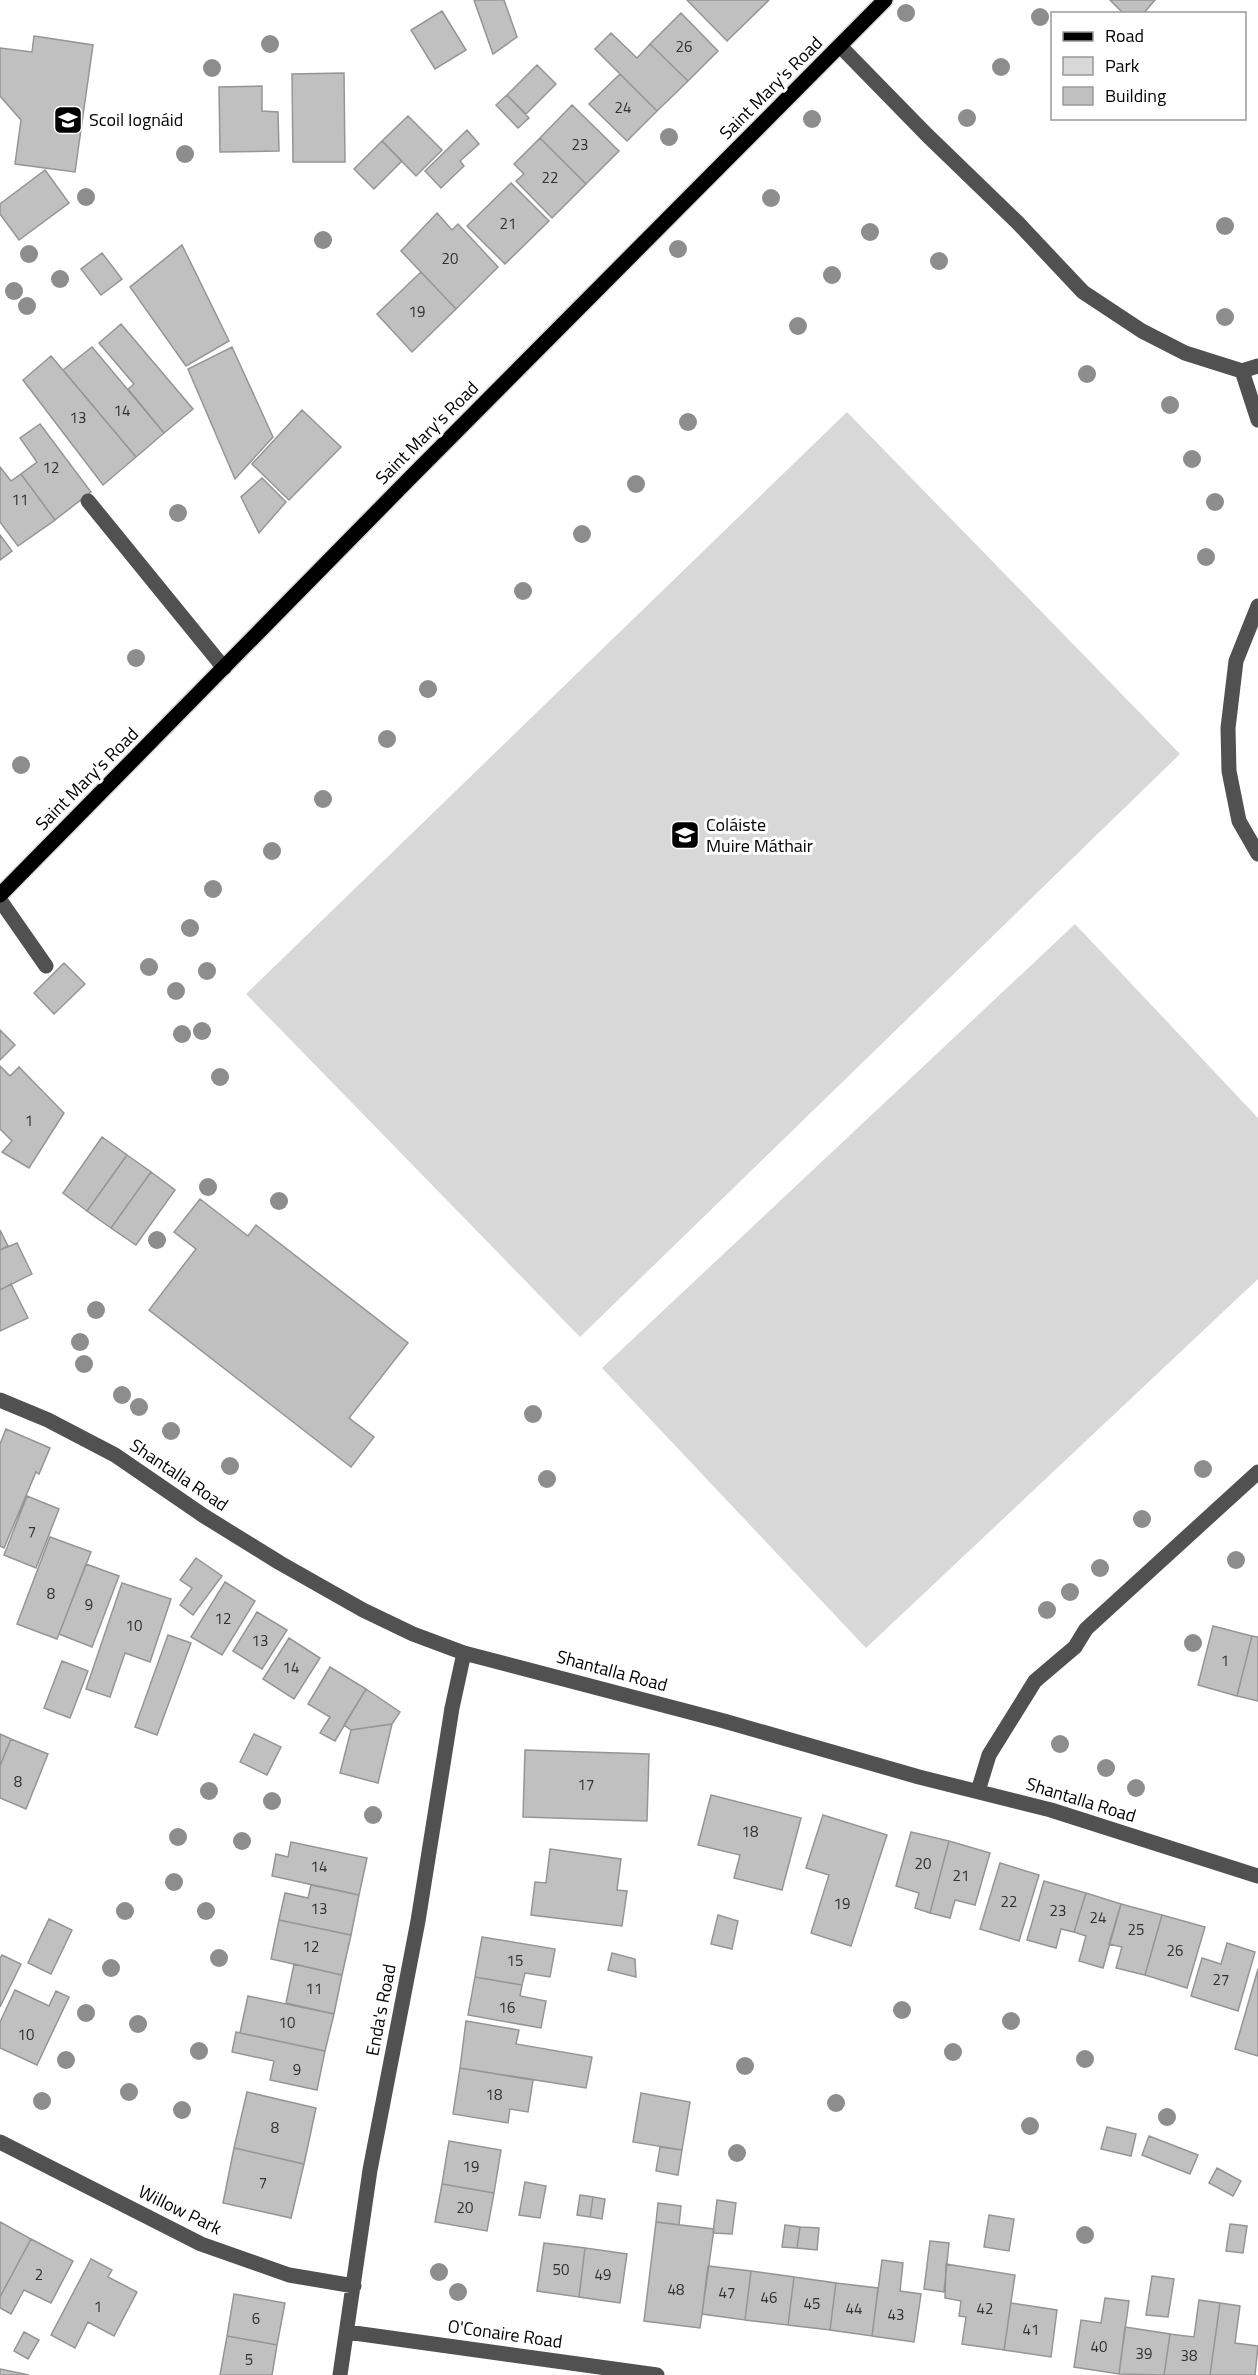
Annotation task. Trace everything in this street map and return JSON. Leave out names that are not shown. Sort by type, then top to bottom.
[{"type":"main road","name":"Saint Mary's Road","points":[[0,895],[885,0]]},
{"type":"street","points":[[840,46],[1017,222],[1083,292],[1142,331],[1185,353],[1242,371],[1258,366]]},
{"type":"street","points":[[1242,371],[1258,420]]},
{"type":"street","points":[[88,501],[224,668]]},
{"type":"street","points":[[1258,606],[1236,661],[1227,728],[1229,771],[1239,820],[1258,854]]},
{"type":"street","points":[[0,900],[46,966]]},
{"type":"street","name":"Shantalla Road","points":[[0,1400],[48,1420],[115,1455],[204,1516],[321,1588],[413,1634],[464,1653],[724,1721],[919,1777],[1051,1810],[1258,1876]]},
{"type":"street","points":[[978,1791],[989,1755],[1035,1681],[1075,1647],[1086,1629],[1258,1472]]},
{"type":"street","name":"Enda's Road","points":[[340,2375],[370,2169],[418,1921],[452,1708],[464,1653]]},
{"type":"street","name":"Willow Park","points":[[0,2142],[201,2244],[289,2275],[354,2286]]},
{"type":"street","name":"O'Conaire Road","points":[[347,2332],[657,2375]]},
{"type":"green space","points":[[847,412],[1180,754],[580,1337],[246,994]]},
{"type":"green space","points":[[1075,924],[1258,1118],[1258,1279],[866,1648],[602,1368]]},
{"type":"building","points":[[474,0],[504,0],[517,37],[493,54]]},
{"type":"building","points":[[687,0],[769,0],[727,41]]},
{"type":"building","points":[[1110,0],[1155,0],[1145,12],[1122,12]]},
{"type":"building","points":[[442,11],[466,50],[435,69],[411,30]]},
{"type":"building","points":[[681,13],[718,51],[688,81],[650,44]]},
{"type":"building","points":[[611,33],[637,58],[650,44],[688,81],[657,111],[595,49]]},
{"type":"building","points":[[34,36],[93,45],[75,172],[15,164],[21,120],[0,96],[0,48],[32,52]]},
{"type":"building","points":[[537,65],[556,84],[526,114],[507,95]]},
{"type":"building","points":[[344,73],[345,162],[293,162],[292,74]]},
{"type":"building","points":[[620,74],[657,111],[627,141],[589,104]]},
{"type":"building","points":[[262,86],[262,111],[278,112],[279,151],[220,152],[219,87]]},
{"type":"building","points":[[507,95],[529,118],[518,128],[496,105]]},
{"type":"building","points":[[572,105],[619,151],[586,184],[540,138]]},
{"type":"building","points":[[408,116],[442,150],[416,176],[382,141]]},
{"type":"building","points":[[467,130],[479,144],[460,161],[464,166],[441,188],[425,171]]},
{"type":"building","points":[[540,138],[586,184],[552,218],[516,181],[524,174],[514,164]]},
{"type":"building","points":[[382,141],[402,161],[374,189],[354,169]]},
{"type":"building","points":[[45,170],[69,203],[19,240],[0,214],[0,204]]},
{"type":"building","points":[[511,183],[549,221],[505,264],[467,226]]},
{"type":"building","points":[[437,213],[452,230],[458,224],[498,267],[456,309],[401,251]]},
{"type":"building","points":[[182,245],[229,341],[186,366],[130,287]]},
{"type":"building","points":[[102,253],[122,279],[101,295],[81,269]]},
{"type":"building","points":[[421,272],[456,309],[412,352],[377,314]]},
{"type":"building","points":[[121,324],[193,409],[164,433],[128,389],[134,384],[99,343]]},
{"type":"building","points":[[92,347],[164,433],[136,457],[63,370]]},
{"type":"building","points":[[232,347],[273,437],[235,479],[188,369]]},
{"type":"building","points":[[51,356],[136,457],[103,485],[23,380]]},
{"type":"building","points":[[302,410],[341,447],[289,500],[252,464]]},
{"type":"building","points":[[40,424],[91,492],[55,520],[21,474],[37,462],[20,438]]},
{"type":"building","points":[[0,467],[11,481],[21,474],[55,520],[18,546],[0,522]]},
{"type":"building","points":[[262,478],[286,502],[259,533],[241,497]]},
{"type":"building","points":[[0,535],[12,551],[0,560]]},
{"type":"building","points":[[64,963],[85,984],[54,1014],[34,993]]},
{"type":"building","points":[[0,1030],[15,1045],[0,1060]]},
{"type":"building","points":[[0,1066],[10,1076],[19,1067],[64,1113],[29,1168],[2,1152],[12,1141],[0,1129]]},
{"type":"building","points":[[102,1137],[127,1155],[87,1211],[63,1193]]},
{"type":"building","points":[[127,1155],[151,1172],[111,1228],[87,1211]]},
{"type":"building","points":[[151,1172],[175,1190],[136,1245],[111,1228]]},
{"type":"building","points":[[200,1199],[248,1236],[256,1225],[408,1343],[349,1418],[374,1437],[351,1467],[149,1310],[196,1249],[174,1232]]},
{"type":"building","points":[[0,1230],[8,1246],[0,1250]]},
{"type":"building","points":[[17,1243],[32,1274],[0,1290],[0,1250]]},
{"type":"building","points":[[11,1284],[28,1318],[0,1331],[0,1290]]},
{"type":"building","points":[[6,1429],[50,1448],[39,1474],[36,1472],[4,1548],[0,1546],[0,1444]]},
{"type":"building","points":[[27,1496],[59,1509],[36,1568],[4,1555]]},
{"type":"building","points":[[50,1537],[91,1552],[57,1639],[17,1624]]},
{"type":"building","points":[[196,1558],[222,1576],[193,1615],[180,1605],[192,1588],[180,1580]]},
{"type":"building","points":[[86,1564],[119,1576],[92,1647],[59,1634]]},
{"type":"building","points":[[225,1582],[255,1601],[222,1655],[191,1637]]},
{"type":"building","points":[[122,1583],[171,1599],[150,1662],[125,1653],[110,1697],[86,1689]]},
{"type":"building","points":[[257,1612],[287,1630],[262,1669],[233,1651]]},
{"type":"building","points":[[1213,1626],[1252,1636],[1237,1696],[1198,1685]]},
{"type":"building","points":[[168,1635],[191,1643],[157,1735],[135,1727]]},
{"type":"building","points":[[1252,1636],[1258,1637],[1258,1701],[1237,1696]]},
{"type":"building","points":[[289,1638],[320,1658],[294,1699],[263,1679]]},
{"type":"building","points":[[62,1661],[88,1671],[70,1718],[44,1708]]},
{"type":"building","points":[[330,1667],[366,1689],[335,1741],[320,1733],[330,1717],[308,1704]]},
{"type":"building","points":[[366,1689],[400,1712],[392,1724],[351,1730],[344,1725]]},
{"type":"building","points":[[392,1724],[378,1783],[340,1773],[351,1730]]},
{"type":"building","points":[[0,1734],[11,1739],[0,1766]]},
{"type":"building","points":[[254,1734],[281,1747],[267,1775],[240,1762]]},
{"type":"building","points":[[11,1739],[48,1754],[26,1809],[0,1798],[0,1766]]},
{"type":"building","points":[[525,1750],[649,1754],[647,1821],[523,1817]]},
{"type":"building","points":[[711,1795],[801,1818],[782,1890],[734,1878],[740,1855],[698,1845]]},
{"type":"building","points":[[823,1815],[887,1835],[851,1946],[811,1933],[829,1875],[806,1868]]},
{"type":"building","points":[[911,1832],[949,1841],[930,1913],[915,1908],[919,1893],[896,1886]]},
{"type":"building","points":[[949,1841],[990,1853],[975,1905],[955,1900],[950,1918],[930,1913]]},
{"type":"building","points":[[291,1842],[367,1858],[359,1895],[272,1876],[276,1854],[288,1857]]},
{"type":"building","points":[[550,1849],[621,1859],[617,1890],[627,1891],[622,1926],[531,1915],[535,1882],[546,1883]]},
{"type":"building","points":[[1000,1863],[1039,1875],[1019,1941],[980,1929]]},
{"type":"building","points":[[1044,1881],[1086,1893],[1074,1932],[1061,1929],[1056,1948],[1027,1940]]},
{"type":"building","points":[[311,1885],[359,1895],[351,1935],[279,1920],[285,1893],[308,1898]]},
{"type":"building","points":[[1086,1893],[1121,1904],[1103,1968],[1079,1961],[1086,1936],[1074,1932]]},
{"type":"building","points":[[1121,1904],[1162,1915],[1145,1975],[1116,1968],[1122,1947],[1109,1944]]},
{"type":"building","points":[[718,1915],[738,1921],[732,1949],[711,1944]]},
{"type":"building","points":[[1162,1915],[1205,1927],[1187,1988],[1145,1975]]},
{"type":"building","points":[[49,1919],[72,1930],[51,1974],[28,1963]]},
{"type":"building","points":[[279,1920],[351,1935],[342,1975],[271,1959]]},
{"type":"building","points":[[482,1937],[555,1949],[550,1977],[525,1973],[522,1985],[475,1977]]},
{"type":"building","points":[[1227,1943],[1255,1952],[1238,2011],[1191,1996],[1202,1958],[1221,1964]]},
{"type":"building","points":[[612,1953],[635,1959],[636,1977],[608,1970]]},
{"type":"building","points":[[2,1955],[21,1964],[0,2007],[0,1958]]},
{"type":"building","points":[[294,1964],[342,1975],[334,2014],[286,2003]]},
{"type":"building","points":[[1258,1969],[1258,2056],[1235,2049]]},
{"type":"building","points":[[475,1977],[522,1985],[520,1996],[546,2001],[541,2028],[468,2015]]},
{"type":"building","points":[[15,1990],[49,2006],[56,1991],[69,1997],[37,2065],[0,2048],[0,2022]]},
{"type":"building","points":[[248,1996],[334,2014],[325,2051],[240,2033]]},
{"type":"building","points":[[466,2021],[519,2030],[516,2044],[592,2057],[586,2088],[460,2068]]},
{"type":"building","points":[[236,2032],[325,2051],[317,2090],[270,2080],[274,2061],[232,2052]]},
{"type":"building","points":[[460,2068],[533,2080],[528,2112],[510,2109],[508,2123],[453,2114]]},
{"type":"building","points":[[247,2092],[316,2108],[304,2164],[234,2148]]},
{"type":"building","points":[[641,2093],[690,2102],[682,2150],[633,2142]]},
{"type":"building","points":[[1107,2127],[1136,2134],[1131,2156],[1101,2149]]},
{"type":"building","points":[[1149,2136],[1198,2155],[1190,2174],[1142,2155]]},
{"type":"building","points":[[449,2141],[501,2150],[494,2193],[442,2184]]},
{"type":"building","points":[[660,2147],[682,2150],[678,2175],[656,2171]]},
{"type":"building","points":[[234,2148],[304,2164],[291,2218],[223,2203]]},
{"type":"building","points":[[1217,2168],[1241,2181],[1233,2196],[1209,2183]]},
{"type":"building","points":[[525,2182],[546,2186],[540,2218],[519,2215]]},
{"type":"building","points":[[442,2184],[494,2193],[487,2231],[435,2222]]},
{"type":"building","points":[[580,2195],[593,2197],[590,2217],[577,2215]]},
{"type":"building","points":[[593,2197],[605,2199],[602,2219],[590,2217]]},
{"type":"building","points":[[717,2200],[736,2203],[732,2234],[713,2233]]},
{"type":"building","points":[[658,2203],[681,2206],[679,2225],[656,2222]]},
{"type":"building","points":[[989,2215],[1014,2219],[1009,2251],[984,2247]]},
{"type":"building","points":[[0,2222],[31,2239],[0,2297]]},
{"type":"building","points":[[656,2222],[714,2229],[700,2328],[644,2321]]},
{"type":"building","points":[[1230,2224],[1247,2226],[1243,2253],[1226,2251]]},
{"type":"building","points":[[785,2225],[800,2227],[797,2248],[782,2247]]},
{"type":"building","points":[[800,2227],[819,2228],[817,2250],[797,2248]]},
{"type":"building","points":[[31,2239],[73,2261],[51,2303],[24,2290],[11,2314],[0,2308],[0,2297]]},
{"type":"building","points":[[930,2241],[949,2243],[944,2292],[924,2289]]},
{"type":"building","points":[[544,2243],[585,2248],[579,2297],[537,2291]]},
{"type":"building","points":[[585,2248],[627,2254],[620,2303],[579,2297]]},
{"type":"building","points":[[91,2259],[112,2270],[108,2277],[137,2292],[114,2336],[88,2322],[75,2348],[51,2335]]},
{"type":"building","points":[[882,2260],[903,2263],[900,2291],[921,2294],[914,2342],[872,2336]]},
{"type":"building","points":[[946,2264],[1015,2275],[1004,2350],[962,2344],[966,2317],[959,2316],[961,2301],[945,2298]]},
{"type":"building","points":[[708,2266],[751,2271],[745,2320],[702,2314]]},
{"type":"building","points":[[751,2271],[794,2277],[788,2325],[745,2320]]},
{"type":"building","points":[[1152,2276],[1174,2279],[1168,2317],[1146,2315]]},
{"type":"building","points":[[794,2277],[836,2283],[830,2330],[788,2325]]},
{"type":"building","points":[[836,2283],[878,2288],[872,2336],[830,2330]]},
{"type":"building","points":[[234,2294],[285,2303],[277,2345],[227,2336]]},
{"type":"building","points":[[1105,2298],[1129,2301],[1119,2374],[1074,2367],[1081,2320],[1101,2323]]},
{"type":"building","points":[[1199,2300],[1220,2303],[1210,2375],[1164,2375],[1170,2334],[1194,2337]]},
{"type":"building","points":[[1011,2303],[1057,2310],[1051,2357],[1004,2350]]},
{"type":"building","points":[[1220,2303],[1240,2306],[1235,2343],[1258,2346],[1255,2375],[1210,2375]]},
{"type":"building","points":[[1125,2327],[1170,2334],[1164,2375],[1119,2374]]},
{"type":"building","points":[[24,2332],[39,2340],[28,2359],[14,2351]]},
{"type":"building","points":[[227,2336],[277,2345],[272,2375],[220,2375]]},
{"type":"building","points":[[0,2369],[29,2375],[0,2375]]},
{"type":"place","name":"Scoil Iognáid","points":[[68,120]]},
{"type":"place","name":"Coláiste Muire Máthair","points":[[685,835]]}]
